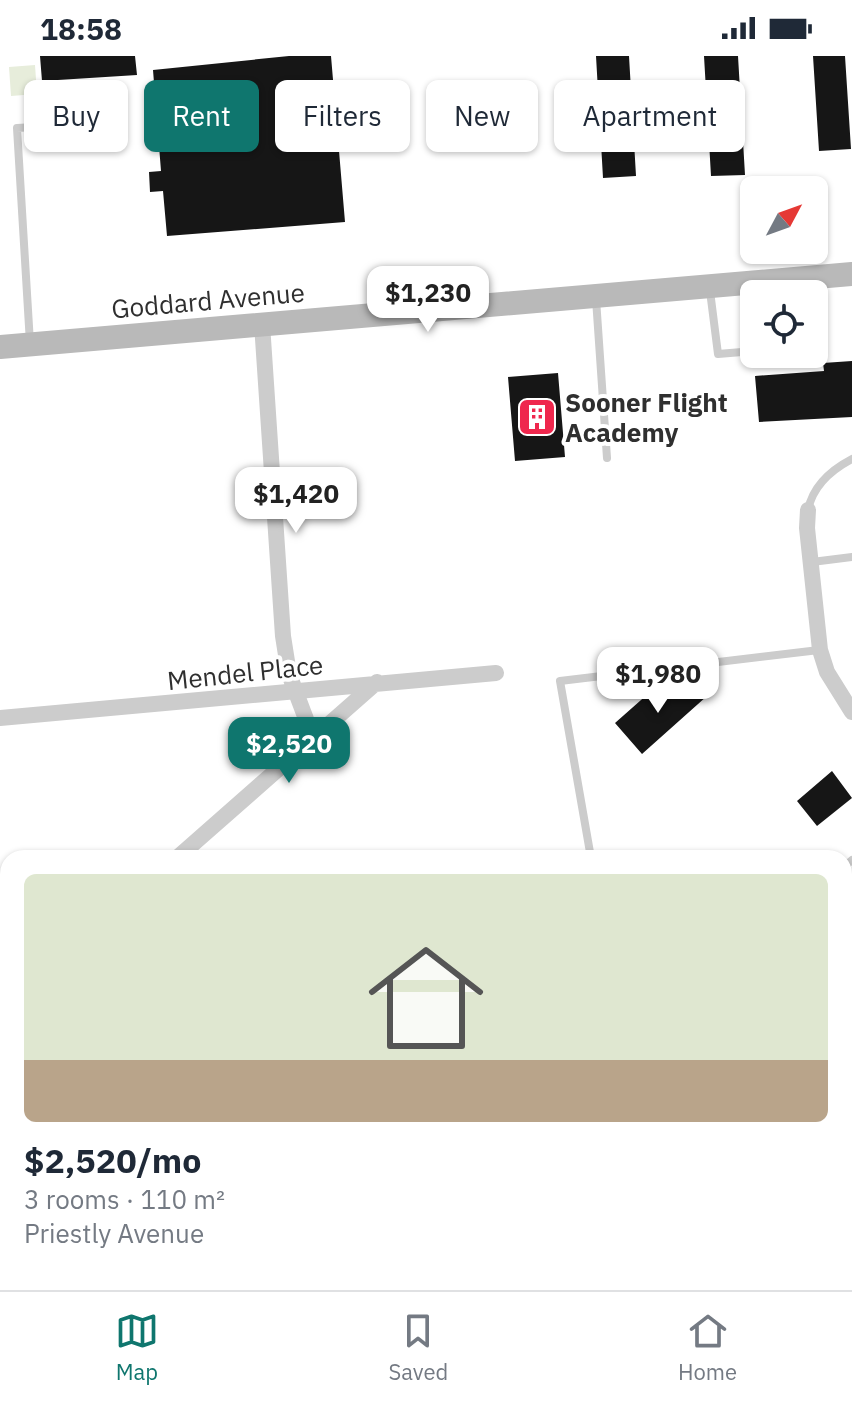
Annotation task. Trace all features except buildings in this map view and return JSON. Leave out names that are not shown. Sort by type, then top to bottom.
[{"type":"street","name":"Goddard Avenue","points":[[0,347],[852,274]]},
{"type":"street","points":[[262,324],[283,636],[295,692],[304,709],[308,742]]},
{"type":"street","points":[[808,510],[807,528],[820,650],[827,672],[852,712]]},
{"type":"street","name":"Mendel Place","points":[[0,718],[496,673]]},
{"type":"street","points":[[186,850],[377,682]]},
{"type":"lane","points":[[24,128],[17,128],[31,344]]},
{"type":"lane","points":[[709,286],[718,354],[740,352]]},
{"type":"lane","points":[[596,295],[607,458]]},
{"type":"lane","points":[[808,510],[819,484],[852,459]]},
{"type":"lane","points":[[812,562],[852,557]]},
{"type":"lane","points":[[590,850],[560,681],[820,650]]},
{"type":"green space","points":[[35,65],[36,80],[24,80],[24,95],[11,96],[9,67]]},
{"type":"place","name":"Sooner Flight Academy","points":[[537,417]]}]
